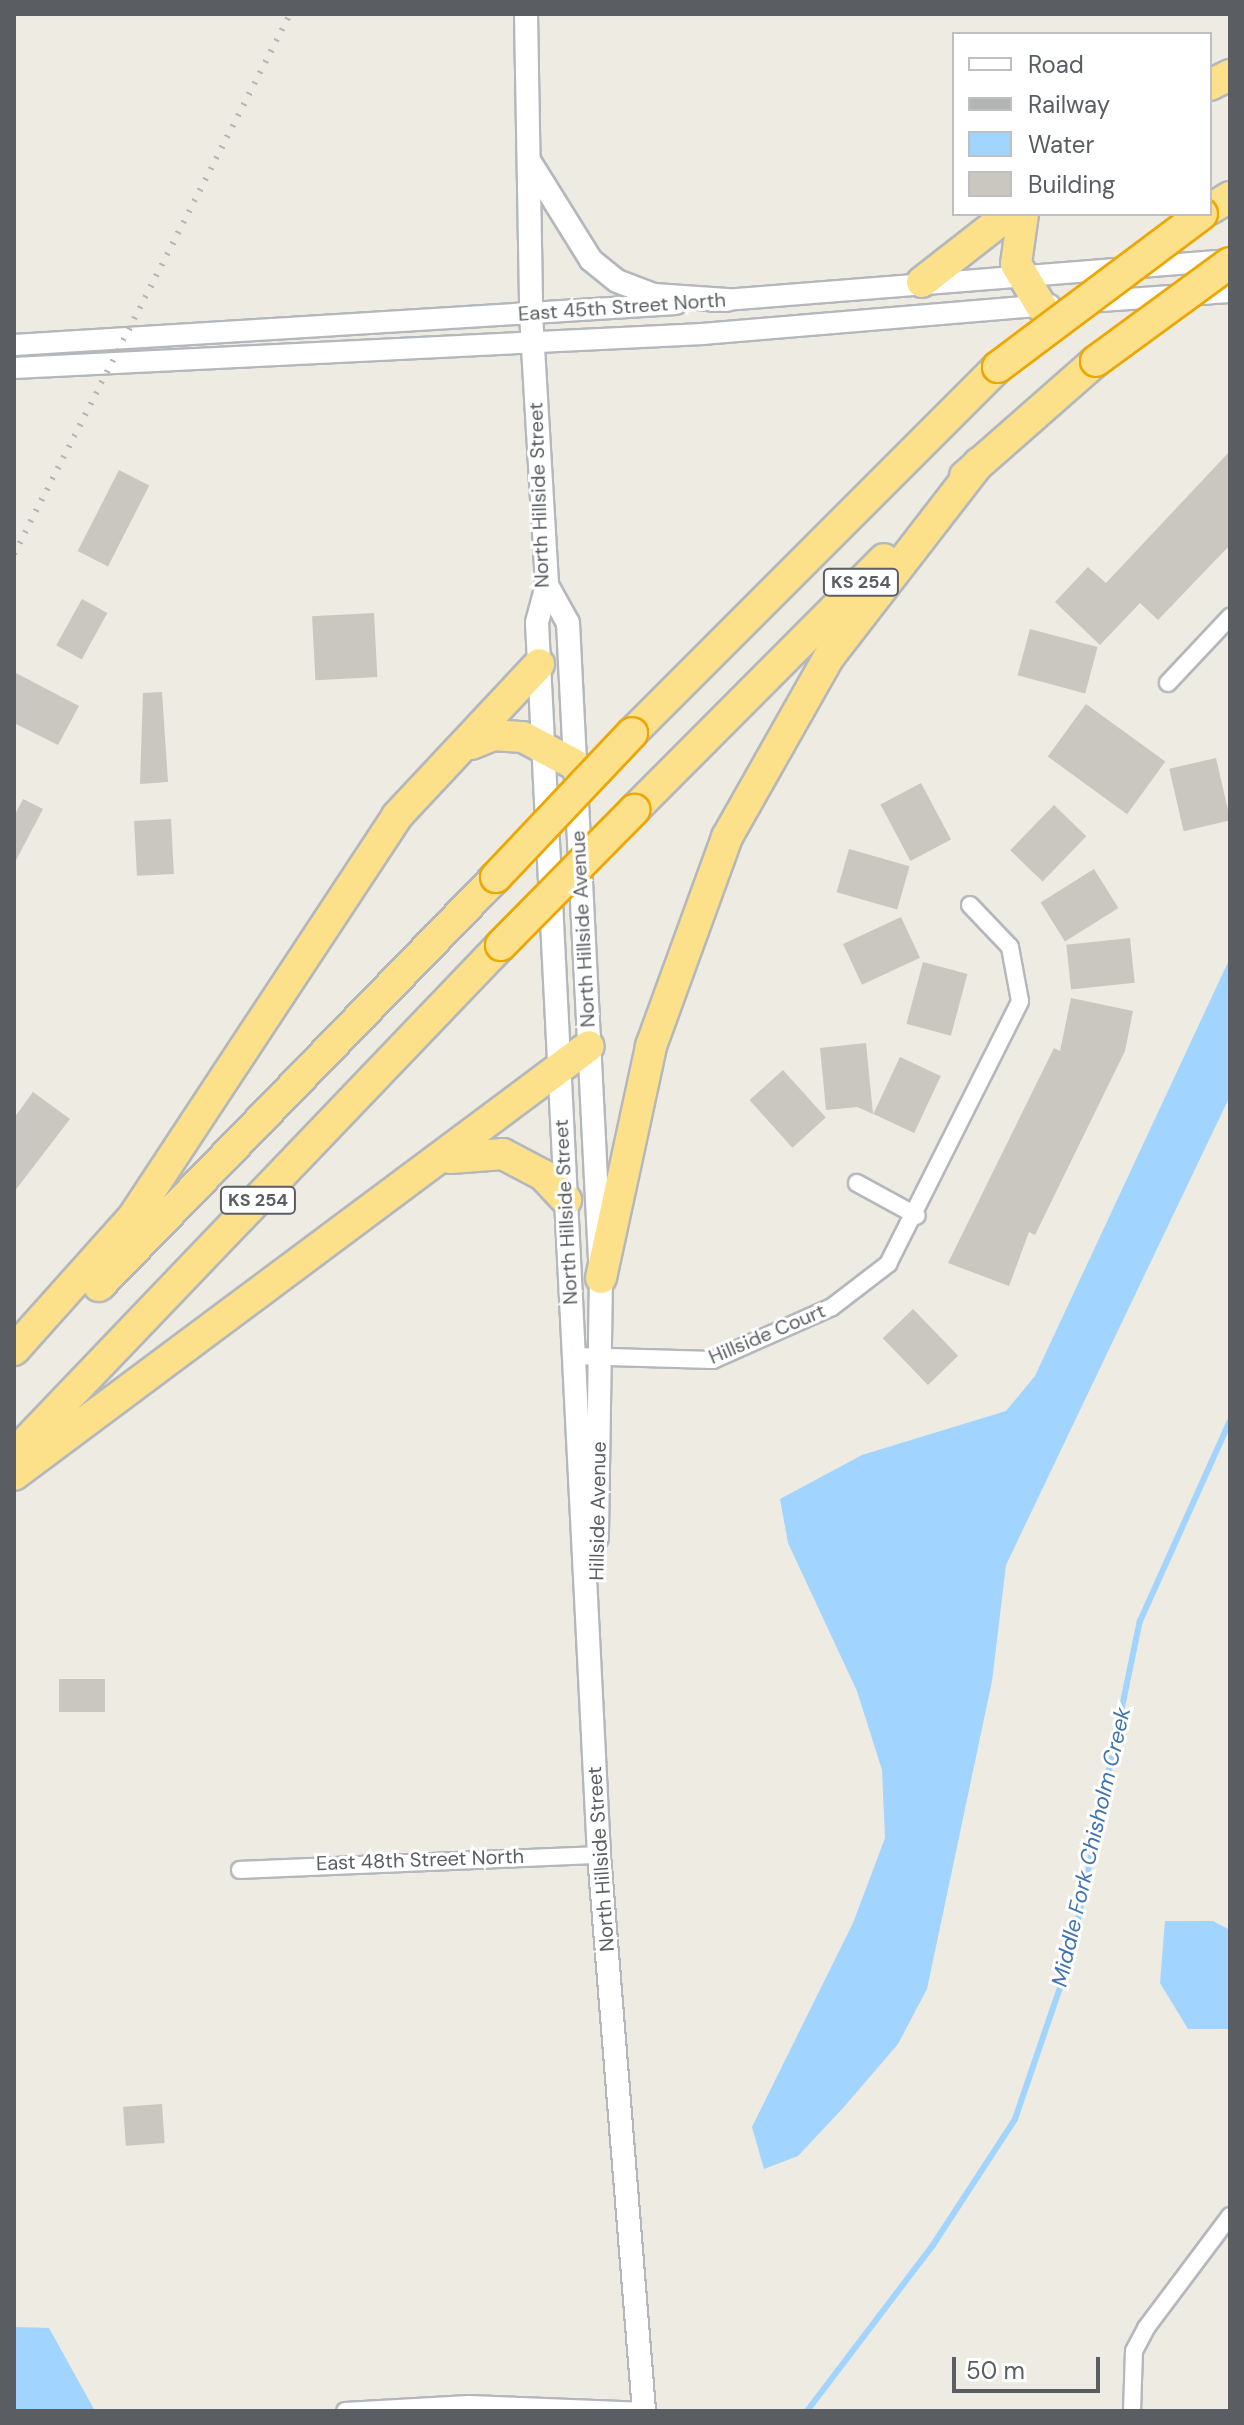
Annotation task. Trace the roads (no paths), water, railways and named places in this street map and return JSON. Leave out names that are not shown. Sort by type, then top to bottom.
[{"type":"highway","points":[[1212,84],[1230,75]]},
{"type":"highway","points":[[922,282],[1006,216]]},
{"type":"highway","points":[[1023,216],[1016,264],[1041,306]]},
{"type":"highway","name":"KS 254","points":[[14,1373],[632,733],[998,367],[1202,216]]},
{"type":"highway","name":"KS 254","points":[[14,1454],[501,945],[979,463],[1096,361],[1230,262]]},
{"type":"highway","points":[[601,1278],[651,1046],[727,837],[829,657],[979,463]]},
{"type":"highway","points":[[14,1350],[133,1217],[397,816],[471,744],[539,664]]},
{"type":"highway","points":[[471,744],[493,735],[543,745],[574,764]]},
{"type":"highway","points":[[14,1475],[446,1160],[559,1075],[589,1046]]},
{"type":"highway","points":[[446,1160],[503,1154],[543,1175],[566,1200]]},
{"type":"main road","name":"North Hillside Street","points":[[526,14],[532,343],[547,585],[537,623],[599,1855],[642,2411]]},
{"type":"main road","points":[[528,159],[591,260],[617,281],[654,295],[727,300]]},
{"type":"main road","name":"North Hillside Avenue","points":[[547,585],[568,623],[601,1278]]},
{"type":"main road","name":"Hillside Avenue","points":[[594,1743],[601,1278]]},
{"type":"street","name":"East 45th Street North","points":[[14,345],[531,314],[727,300],[1023,272],[1230,262]]},
{"type":"street","name":"East 45th Street North","points":[[14,368],[532,343],[1230,292]]},
{"type":"street","points":[[1168,683],[1230,617]]},
{"type":"street","name":"Hillside Court","points":[[574,1356],[688,1364],[742,1349],[862,1288],[888,1264],[917,1216],[1020,1001],[1010,947],[970,905]]},
{"type":"street","points":[[857,1183],[917,1216]]},
{"type":"street","name":"East 48th Street North","points":[[240,1870],[599,1855]]},
{"type":"street","points":[[1132,2411],[1134,2351],[1146,2328],[1230,2216]]},
{"type":"street","points":[[345,2411],[469,2404],[642,2411]]},
{"type":"water","points":[[1230,958],[1230,1096],[1006,1565],[992,1681],[927,1989],[898,2044],[843,2108],[798,2156],[764,2169],[752,2127],[853,1923],[885,1838],[882,1770],[857,1691],[788,1543],[780,1499],[862,1455],[1006,1411],[1035,1376]]},
{"type":"water","points":[[1165,1921],[1213,1921],[1230,1930],[1230,2029],[1188,2029],[1160,1983]]},
{"type":"water","points":[[14,2327],[49,2328],[95,2411],[14,2411]]},
{"type":"waterway","name":"Middle Fork Chisholm Creek","points":[[807,2411],[933,2245],[1015,2119],[1070,1958],[1140,1621],[1230,1421]]},
{"type":"railway","points":[[14,554],[290,14]]}]
